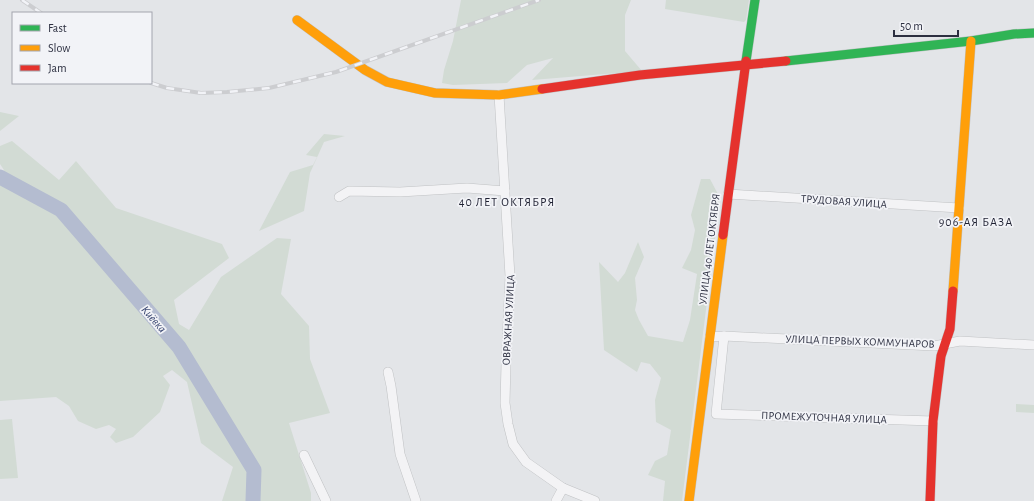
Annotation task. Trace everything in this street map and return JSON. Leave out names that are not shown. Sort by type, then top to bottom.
[{"type":"street","name":"УЛИЦА 40 ЛЕТ ОКТЯБРЯ","points":[[689,501],[728,194],[756,0]]},
{"type":"street","points":[[297,20],[365,70],[387,82],[435,93],[499,95],[640,75],[746,65],[971,41],[1014,34],[1034,33]]},
{"type":"street","points":[[930,501],[933,421],[941,356],[950,329],[971,41]]},
{"type":"street","name":"ОВРАЖНАЯ УЛИЦА","points":[[499,95],[510,276],[505,388],[505,403],[508,424],[513,444],[526,462],[563,488],[595,501]]},
{"type":"street","points":[[339,197],[349,191],[400,192],[467,188],[505,191]]},
{"type":"street","name":"ТРУДОВАЯ УЛИЦА","points":[[728,194],[960,208]]},
{"type":"street","name":"УЛИЦА ПЕРВЫХ КОММУНАРОВ","points":[[710,337],[724,336],[934,346],[960,341],[1034,344]]},
{"type":"street","name":"ПРОМЕЖУТОЧНАЯ УЛИЦА","points":[[724,336],[716,414],[933,421]]},
{"type":"street","points":[[388,372],[400,454],[416,501]]},
{"type":"street","points":[[304,455],[326,501]]},
{"type":"street","points":[[556,501],[563,488]]},
{"type":"shaded area","points":[[461,0],[631,0],[625,15],[625,51],[642,71],[532,80],[553,58],[527,65],[507,83],[453,85],[442,83],[444,70],[453,41]]},
{"type":"shaded area","points":[[666,0],[749,0],[746,20],[744,22],[665,9]]},
{"type":"shaded area","points":[[0,112],[19,116],[0,131]]},
{"type":"shaded area","points":[[324,134],[345,136],[324,142],[310,173],[304,211],[259,231],[290,172],[313,165],[317,157],[306,155]]},
{"type":"shaded area","points":[[12,141],[59,180],[76,161],[116,208],[222,244],[229,258],[174,300],[179,324],[189,330],[221,277],[277,238],[291,239],[281,294],[309,326],[310,359],[330,413],[289,423],[311,493],[311,501],[222,501],[233,467],[201,443],[187,382],[172,370],[163,376],[170,385],[160,412],[133,437],[116,443],[110,437],[116,429],[109,425],[96,429],[78,421],[69,406],[56,397],[0,401],[0,176],[4,170],[0,164],[0,146]]},
{"type":"shaded area","points":[[701,179],[710,179],[720,198],[682,501],[663,501],[665,481],[648,475],[655,461],[667,455],[671,430],[656,422],[655,400],[661,378],[650,364],[641,362],[637,372],[604,350],[599,262],[618,282],[625,273],[638,242],[644,257],[635,278],[637,300],[635,310],[639,320],[648,336],[683,342],[690,320],[697,274],[682,268],[691,250],[695,230],[691,215]]},
{"type":"shaded area","points":[[1016,404],[1034,405],[1034,413],[1016,412]]},
{"type":"shaded area","points":[[12,419],[18,478],[0,479],[0,420]]},
{"type":"waterway","name":"Киёвка","points":[[0,177],[61,210],[179,347],[254,470],[253,501]]},
{"type":"railway","points":[[22,0],[40,12]]},
{"type":"railway","points":[[152,83],[167,88],[201,93],[269,88],[336,72],[539,0]]},
{"type":"traffic: fast","points":[[746,61],[755,0]]},
{"type":"traffic: fast","points":[[786,61],[971,41],[1014,34],[1034,33]]},
{"type":"traffic: slow","points":[[297,20],[365,70],[387,82],[435,93],[499,95],[542,89]]},
{"type":"traffic: slow","points":[[953,291],[971,41]]},
{"type":"traffic: slow","points":[[689,501],[723,235]]},
{"type":"traffic: jam","points":[[723,235],[746,61]]},
{"type":"traffic: jam","points":[[542,89],[640,75],[786,61]]},
{"type":"traffic: jam","points":[[930,501],[933,421],[941,356],[950,329],[953,291]]},
{"type":"district","name":"40 ЛЕТ ОКТЯБРЯ","points":[[507,202]]},
{"type":"district","name":"906-АЯ БАЗА","points":[[976,222]]}]
